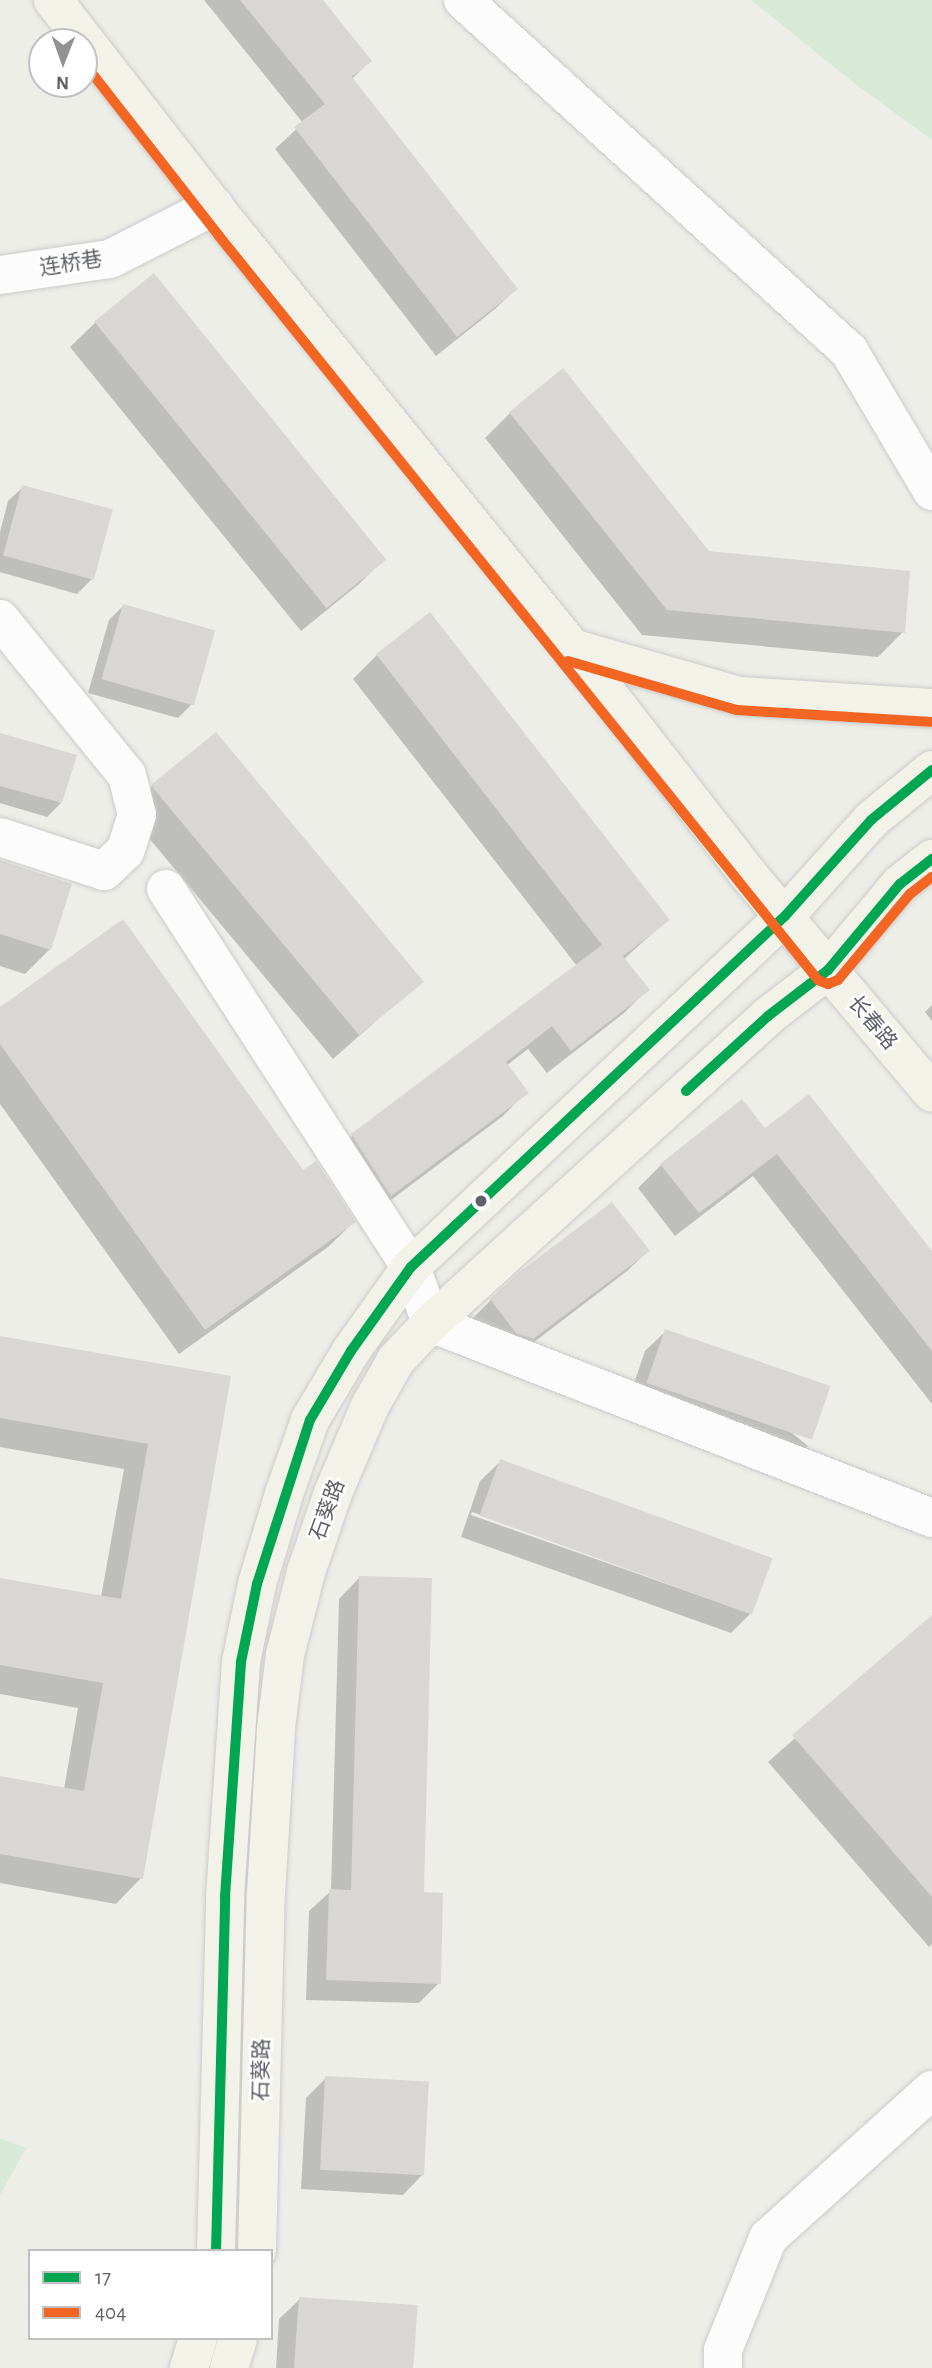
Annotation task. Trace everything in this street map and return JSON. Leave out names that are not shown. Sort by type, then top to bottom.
[{"type":"main road","name":"长春路","points":[[53,0],[214,206],[572,648],[828,970],[932,1093]]},
{"type":"main road","points":[[572,648],[739,696],[932,708]]},
{"type":"main road","name":"石葵路","points":[[216,2249],[225,1897],[241,1662],[257,1584],[310,1420],[358,1339],[411,1267],[785,916],[871,820],[932,770]]},
{"type":"main road","name":"石葵路","points":[[257,2249],[267,1881],[285,1655],[306,1572],[333,1493],[370,1406],[396,1360],[431,1323],[768,1016],[828,970],[900,884],[932,859]]},
{"type":"main road","points":[[189,2368],[197,2340]]},
{"type":"main road","points":[[229,2368],[237,2340]]},
{"type":"street","points":[[463,0],[849,351],[932,491]]},
{"type":"street","name":"连桥巷","points":[[0,275],[110,259],[214,206]]},
{"type":"street","points":[[0,619],[127,775],[137,815],[125,851],[104,871],[0,837]]},
{"type":"street","points":[[166,889],[411,1267],[431,1323],[932,1518]]},
{"type":"street","points":[[723,2368],[723,2350],[768,2238],[932,2090]]},
{"type":"green space","points":[[751,0],[932,0],[932,140],[854,83]]},
{"type":"green space","points":[[0,2138],[26,2148],[0,2195]]},
{"type":"building","points":[[240,0],[323,0],[372,61],[352,77],[518,289],[457,337],[294,127],[325,104]]},
{"type":"building","points":[[154,273],[386,560],[326,608],[94,321]]},
{"type":"building","points":[[563,368],[709,551],[910,571],[905,633],[667,610],[509,412]]},
{"type":"building","points":[[22,485],[113,509],[94,580],[3,556]]},
{"type":"building","points":[[123,604],[215,630],[194,705],[102,679]]},
{"type":"building","points":[[430,612],[670,920],[623,956],[650,990],[571,1051],[552,1026],[506,1062],[529,1093],[391,1196],[351,1134],[602,945],[376,654]]},
{"type":"building","points":[[216,732],[424,982],[359,1035],[153,788],[152,784]]},
{"type":"building","points":[[0,733],[77,755],[62,803],[0,786]]},
{"type":"building","points":[[0,860],[72,884],[51,950],[0,934]]},
{"type":"building","points":[[123,919],[303,1170],[316,1161],[356,1222],[205,1330],[0,1044],[0,1007]]},
{"type":"building","points":[[809,1094],[932,1251],[932,1351],[777,1154],[699,1213],[660,1164],[742,1099],[765,1128]]},
{"type":"building","points":[[612,1202],[650,1251],[533,1339],[516,1333],[490,1299],[518,1273]]},
{"type":"building","points":[[665,1329],[830,1386],[812,1440],[646,1383]]},
{"type":"building","points":[[0,1336],[231,1376],[143,1879],[0,1854],[0,1776],[84,1791],[103,1683],[0,1665],[0,1578],[121,1599],[148,1444],[0,1418]]},
{"type":"building","points":[[500,1459],[773,1558],[752,1615],[479,1515]]},
{"type":"building","points":[[359,1576],[432,1578],[424,1892],[443,1893],[441,1984],[326,1980],[329,1889],[351,1890]]},
{"type":"building","points":[[932,1615],[932,1897],[792,1735]]},
{"type":"building","points":[[325,2076],[429,2081],[424,2175],[320,2170]]},
{"type":"building","points":[[299,2297],[418,2305],[413,2368],[294,2368]]},
{"type":"transit line","name":"404","points":[[98,81],[219,236],[818,980],[828,984],[838,980],[910,894],[932,877]]},
{"type":"transit line","name":"404","points":[[568,661],[737,710],[931,722]]},
{"type":"transit line","name":"17","points":[[216,2249],[225,1897],[241,1662],[257,1584],[310,1420],[351,1351],[411,1267],[785,916],[871,820],[932,770]]},
{"type":"transit line","name":"17","points":[[686,1091],[768,1016],[828,970],[900,884],[932,859]]}]
